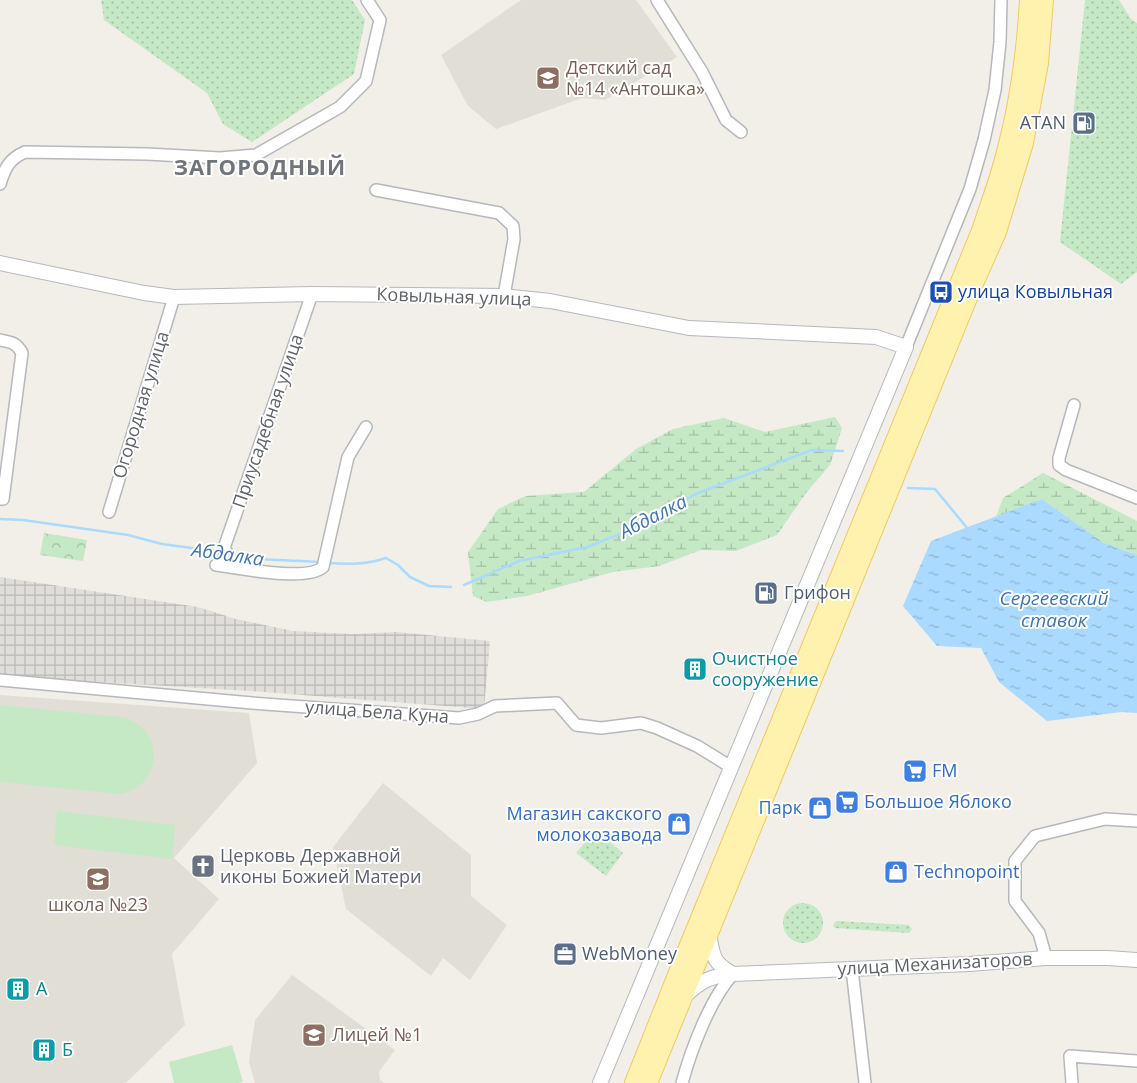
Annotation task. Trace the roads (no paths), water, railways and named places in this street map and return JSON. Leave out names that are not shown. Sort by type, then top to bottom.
[{"type":"main road","points":[[634,1083],[982,228],[1004,162],[1017,104],[1028,28],[1029,0]]},
{"type":"main road","points":[[648,1083],[972,288],[997,232],[1024,144],[1039,63],[1044,0]]},
{"type":"street","points":[[0,184],[6,165],[15,156],[25,152],[147,154],[220,158],[256,156],[340,107],[366,82],[380,20],[367,0]]},
{"type":"street","points":[[657,0],[702,72],[726,120],[741,132]]},
{"type":"street","points":[[600,1083],[668,924],[970,189],[984,140],[995,90],[1000,42],[1001,0]]},
{"type":"street","points":[[376,190],[499,213],[513,226],[514,240],[504,296]]},
{"type":"street","name":"Ковыльная улица","points":[[0,263],[174,298],[312,294],[504,296],[550,301],[689,328],[876,337],[906,347]]},
{"type":"street","name":"Приусадебная улица","points":[[312,294],[224,554],[216,565],[282,574],[318,571],[325,563],[348,457],[366,428]]},
{"type":"street","name":"Огородная улица","points":[[109,512],[174,298]]},
{"type":"street","points":[[0,340],[12,342],[18,346],[22,353],[2,499]]},
{"type":"street","points":[[1074,405],[1059,458],[1060,465],[1066,470],[1137,498]]},
{"type":"street","name":"улица Бела Куна","points":[[0,680],[246,703],[459,718],[478,714],[495,706],[557,703],[576,724],[601,728],[641,723],[697,746],[731,767]]},
{"type":"street","points":[[1046,958],[1039,933],[1021,912],[1015,901],[1015,861],[1035,836],[1106,819],[1137,821]]},
{"type":"street","points":[[682,1083],[706,1018],[722,986],[733,974],[719,966],[716,962],[713,956],[709,933]]},
{"type":"street","name":"улица Механизаторов","points":[[681,1000],[703,981],[712,977],[733,974],[969,964],[1046,958],[1137,960]]},
{"type":"street","points":[[852,969],[866,1083]]},
{"type":"street","points":[[1072,1083],[1070,1056],[1137,1061]]},
{"type":"water","name":"Сергеевский ставок","points":[[1042,499],[1104,543],[1137,555],[1137,713],[1122,712],[1047,721],[999,682],[981,648],[937,646],[903,606],[931,541]]},
{"type":"waterway","name":"Абдалка","points":[[464,585],[519,561],[587,547],[622,533],[698,493],[812,450],[843,451]]},
{"type":"waterway","name":"Абдалка","points":[[908,488],[935,489],[968,529]]},
{"type":"waterway","name":"Абдалка","points":[[0,519],[23,520],[128,535],[162,544],[222,552]]},
{"type":"waterway","name":"Абдалка","points":[[230,553],[257,559],[321,562]]},
{"type":"waterway","name":"Абдалка","points":[[327,563],[364,563],[386,558],[398,565],[410,577],[429,586],[451,587]]},
{"type":"place","name":"Детский сад №14 «Антошка»","points":[[548,78]]},
{"type":"place","name":"ATAN","points":[[1084,123]]},
{"type":"place","name":"улица Ковыльная","points":[[941,292]]},
{"type":"place","name":"Грифон","points":[[766,593]]},
{"type":"place","name":"Очистное сооружение","points":[[695,669]]},
{"type":"place","name":"FM","points":[[915,771]]},
{"type":"place","name":"Большое Яблоко","points":[[847,802]]},
{"type":"place","name":"Парк","points":[[820,808]]},
{"type":"place","name":"Магазин сакского молокозавода","points":[[679,824]]},
{"type":"place","name":"Церковь Державной иконы Божией Матери","points":[[203,866]]},
{"type":"place","name":"Technopoint","points":[[896,872]]},
{"type":"place","name":"школа №23","points":[[98,879]]},
{"type":"place","name":"WebMoney","points":[[565,954]]},
{"type":"place","name":"А","points":[[18,989]]},
{"type":"place","name":"Лицей №1","points":[[314,1035]]},
{"type":"place","name":"Б","points":[[44,1050]]},
{"type":"district","name":"ЗАГОРОДНЫЙ","points":[[260,167]]}]
